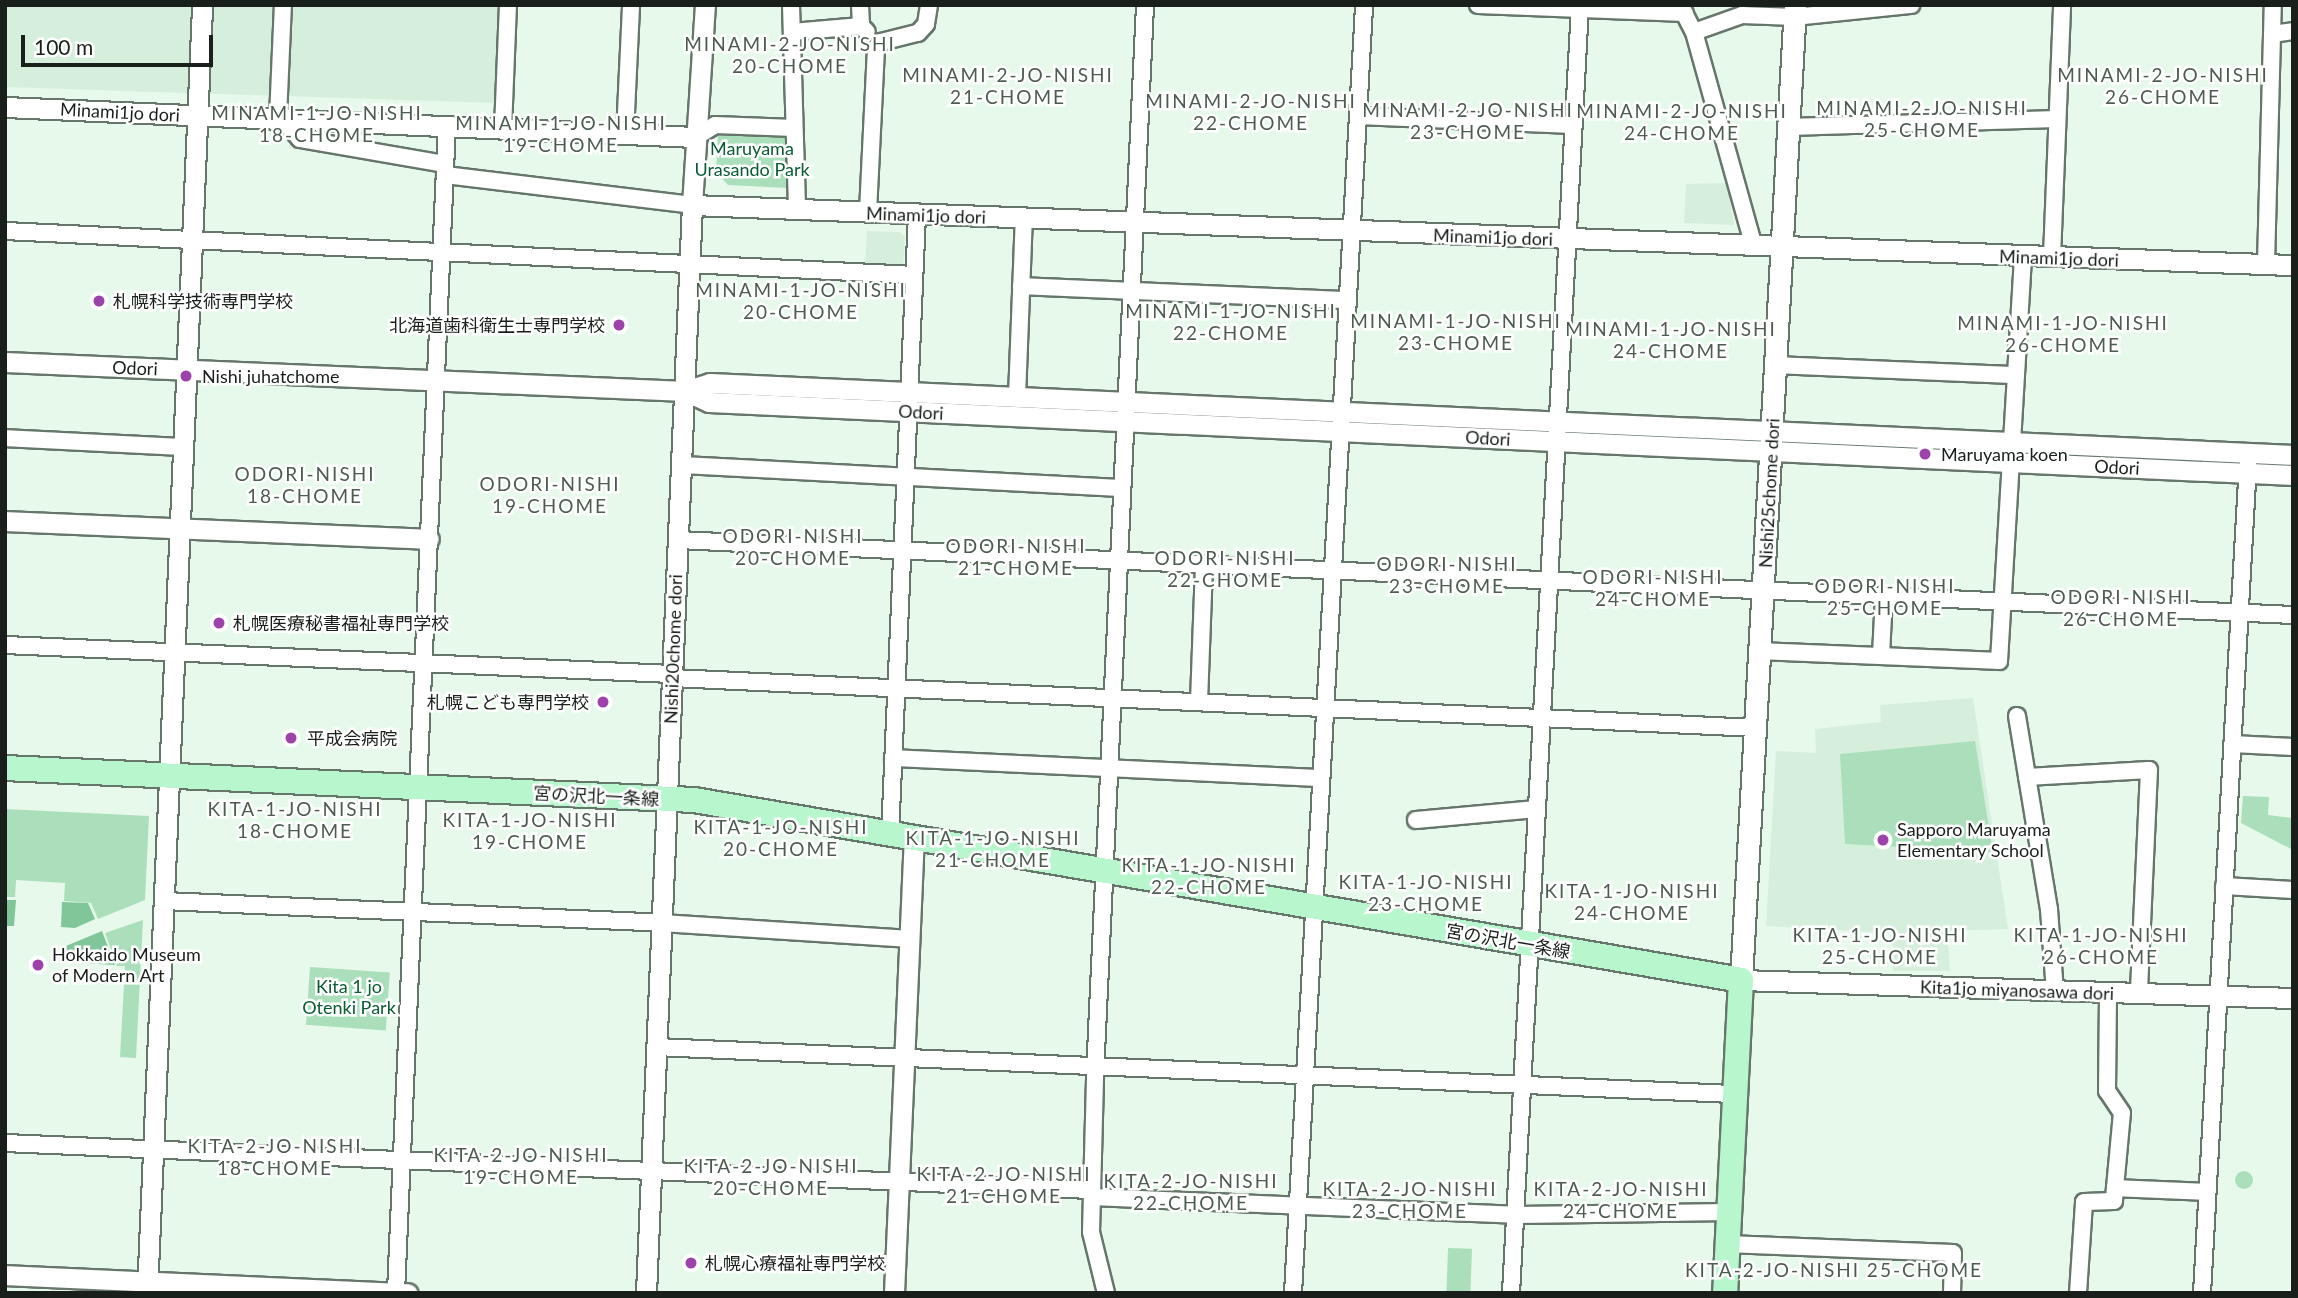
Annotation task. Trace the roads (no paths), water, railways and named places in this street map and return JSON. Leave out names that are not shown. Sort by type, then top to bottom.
[{"type":"main road","name":"Nishi25chome dori","points":[[1741,980],[1795,11]]},
{"type":"main road","name":"宮の沢北一条線","points":[[5,768],[667,799],[1741,980]]},
{"type":"main road","points":[[1725,1293],[1741,980]]},
{"type":"street","points":[[147,1287],[202,5]]},
{"type":"street","points":[[283,5],[280,119],[300,139],[445,170],[692,205]]},
{"type":"street","points":[[503,129],[508,5]]},
{"type":"street","points":[[625,134],[631,5]]},
{"type":"street","name":"Nishi20chome dori","points":[[646,1293],[692,205],[705,5]]},
{"type":"street","points":[[791,5],[797,209]]},
{"type":"street","points":[[860,5],[861,26],[878,44],[868,212]]},
{"type":"street","points":[[878,44],[918,33],[926,24],[929,5]]},
{"type":"street","points":[[1106,1293],[1091,1231],[1092,1194],[1133,223],[1146,5]]},
{"type":"street","points":[[1293,1293],[1364,5]]},
{"type":"street","points":[[1478,5],[1682,9],[1693,32],[1754,247]]},
{"type":"street","points":[[1693,32],[1742,15],[1911,5]]},
{"type":"street","points":[[2052,257],[2062,5]]},
{"type":"street","points":[[2266,264],[2273,5]]},
{"type":"street","points":[[1511,1293],[1580,7]]},
{"type":"street","points":[[792,32],[861,26]]},
{"type":"street","points":[[2272,34],[2293,31]]},
{"type":"street","name":"Minami1jo dori","points":[[5,107],[696,137]]},
{"type":"street","points":[[1357,116],[1573,125]]},
{"type":"street","points":[[1789,127],[2057,119]]},
{"type":"street","points":[[696,137],[715,125],[794,128]]},
{"type":"street","points":[[396,1292],[447,126]]},
{"type":"street","name":"Minami1jo dori","points":[[692,205],[1754,247],[2293,265]]},
{"type":"street","points":[[894,1293],[910,939],[893,758],[917,214]]},
{"type":"street","points":[[1017,397],[1024,218]]},
{"type":"street","points":[[5,231],[569,255],[578,262],[914,275]]},
{"type":"street","points":[[1760,651],[1999,661],[2023,257]]},
{"type":"street","points":[[1021,286],[1347,300]]},
{"type":"street","name":"Odori","points":[[5,362],[685,391],[710,383],[909,402],[1125,412],[1341,412],[1557,431],[2248,463],[2293,475]]},
{"type":"street","points":[[1776,365],[2016,375]]},
{"type":"street","name":"Odori","points":[[909,402],[1017,397],[1125,412],[1340,432],[1557,431]]},
{"type":"street","points":[[5,438],[184,447]]},
{"type":"street","name":"Odori","points":[[2248,463],[2293,455]]},
{"type":"street","points":[[2202,1293],[2248,463]]},
{"type":"street","points":[[681,465],[1121,488]]},
{"type":"street","points":[[5,521],[429,539]]},
{"type":"street","points":[[678,540],[2293,615]]},
{"type":"street","points":[[1199,702],[1205,566]]},
{"type":"street","points":[[1881,655],[1884,596]]},
{"type":"street","points":[[5,645],[1756,728]]},
{"type":"street","points":[[2017,716],[2049,909],[2056,992]]},
{"type":"street","points":[[2232,744],[2293,747]]},
{"type":"street","points":[[893,758],[1321,778]]},
{"type":"street","points":[[2027,777],[2149,770],[2139,994]]},
{"type":"street","points":[[1416,820],[1537,809]]},
{"type":"street","points":[[2224,886],[2293,890]]},
{"type":"street","points":[[164,901],[662,923],[910,939]]},
{"type":"street","name":"Kita1jo miyanosawa dori","points":[[1741,980],[2293,998]]},
{"type":"street","points":[[2078,1293],[2084,1202],[2114,1201],[2122,1113],[2107,1091],[2108,993]]},
{"type":"street","points":[[656,1047],[1734,1094]]},
{"type":"street","points":[[5,1143],[651,1170],[1298,1206],[1515,1215],[1728,1212]]},
{"type":"street","points":[[2115,1188],[2207,1192]]},
{"type":"street","points":[[1727,1244],[1953,1254],[1952,1293]]},
{"type":"street","points":[[5,1275],[147,1287],[408,1293]]},
{"type":"place","name":"札幌科学技術専門学校","points":[[99,301]]},
{"type":"place","name":"北海道歯科衛生士専門学校","points":[[619,325]]},
{"type":"place","name":"Nishi juhatchome","points":[[186,376]]},
{"type":"place","name":"Maruyama koen","points":[[1925,454]]},
{"type":"place","name":"札幌医療秘書福祉専門学校","points":[[219,623]]},
{"type":"place","name":"札幌こども専門学校","points":[[603,702]]},
{"type":"place","name":"平成会病院","points":[[291,738]]},
{"type":"place","name":"Sapporo Maruyama Elementary School","points":[[1883,840]]},
{"type":"place","name":"Hokkaido Museum of Modern Art","points":[[38,965]]},
{"type":"place","name":"札幌心療福祉専門学校","points":[[691,1263]]},
{"type":"district","name":"MINAMI-2-JO-NISHI 20-CHOME","points":[[790,55]]},
{"type":"district","name":"MINAMI-2-JO-NISHI 21-CHOME","points":[[1008,86]]},
{"type":"district","name":"MINAMI-2-JO-NISHI 26-CHOME","points":[[2163,86]]},
{"type":"district","name":"MINAMI-2-JO-NISHI 22-CHOME","points":[[1251,112]]},
{"type":"district","name":"MINAMI-2-JO-NISHI 25-CHOME","points":[[1922,119]]},
{"type":"district","name":"MINAMI-2-JO-NISHI 23-CHOME","points":[[1468,121]]},
{"type":"district","name":"MINAMI-2-JO-NISHI 24-CHOME","points":[[1682,122]]},
{"type":"district","name":"MINAMI-1-JO-NISHI 18-CHOME","points":[[317,124]]},
{"type":"district","name":"MINAMI-1-JO-NISHI 19-CHOME","points":[[561,134]]},
{"type":"district","name":"MINAMI-1-JO-NISHI 20-CHOME","points":[[801,301]]},
{"type":"district","name":"MINAMI-1-JO-NISHI 22-CHOME","points":[[1231,322]]},
{"type":"district","name":"MINAMI-1-JO-NISHI 23-CHOME","points":[[1456,332]]},
{"type":"district","name":"MINAMI-1-JO-NISHI 26-CHOME","points":[[2063,334]]},
{"type":"district","name":"MINAMI-1-JO-NISHI 24-CHOME","points":[[1671,340]]},
{"type":"district","name":"ODORI-NISHI 18-CHOME","points":[[305,485]]},
{"type":"district","name":"ODORI-NISHI 19-CHOME","points":[[550,495]]},
{"type":"district","name":"ODORI-NISHI 20-CHOME","points":[[793,547]]},
{"type":"district","name":"ODORI-NISHI 21-CHOME","points":[[1016,557]]},
{"type":"district","name":"ODORI-NISHI 22-CHOME","points":[[1225,569]]},
{"type":"district","name":"ODORI-NISHI 23-CHOME","points":[[1447,575]]},
{"type":"district","name":"ODORI-NISHI 24-CHOME","points":[[1653,588]]},
{"type":"district","name":"ODORI-NISHI 25-CHOME","points":[[1885,597]]},
{"type":"district","name":"ODORI-NISHI 26-CHOME","points":[[2121,608]]},
{"type":"district","name":"KITA-1-JO-NISHI 18-CHOME","points":[[295,820]]},
{"type":"district","name":"KITA-1-JO-NISHI 19-CHOME","points":[[530,831]]},
{"type":"district","name":"KITA-1-JO-NISHI 20-CHOME","points":[[781,838]]},
{"type":"district","name":"KITA-1-JO-NISHI 21-CHOME","points":[[993,849]]},
{"type":"district","name":"KITA-1-JO-NISHI 22-CHOME","points":[[1209,876]]},
{"type":"district","name":"KITA-1-JO-NISHI 23-CHOME","points":[[1426,893]]},
{"type":"district","name":"KITA-1-JO-NISHI 24-CHOME","points":[[1632,902]]},
{"type":"district","name":"KITA-1-JO-NISHI 25-CHOME","points":[[1880,946]]},
{"type":"district","name":"KITA-1-JO-NISHI 26-CHOME","points":[[2101,946]]},
{"type":"district","name":"KITA-2-JO-NISHI 18-CHOME","points":[[275,1157]]},
{"type":"district","name":"KITA-2-JO-NISHI 19-CHOME","points":[[521,1166]]},
{"type":"district","name":"KITA-2-JO-NISHI 20-CHOME","points":[[771,1177]]},
{"type":"district","name":"KITA-2-JO-NISHI 21-CHOME","points":[[1004,1185]]},
{"type":"district","name":"KITA-2-JO-NISHI 22-CHOME","points":[[1191,1192]]},
{"type":"district","name":"KITA-2-JO-NISHI 23-CHOME","points":[[1410,1200]]},
{"type":"district","name":"KITA-2-JO-NISHI 24-CHOME","points":[[1621,1200]]},
{"type":"district","name":"KITA-2-JO-NISHI 25-CHOME","points":[[1834,1270]]},
{"type":"park label","name":"Maruyama Urasando Park","points":[[752,159]]},
{"type":"park label","name":"Kita 1 jo Otenki Park","points":[[349,997]]}]
